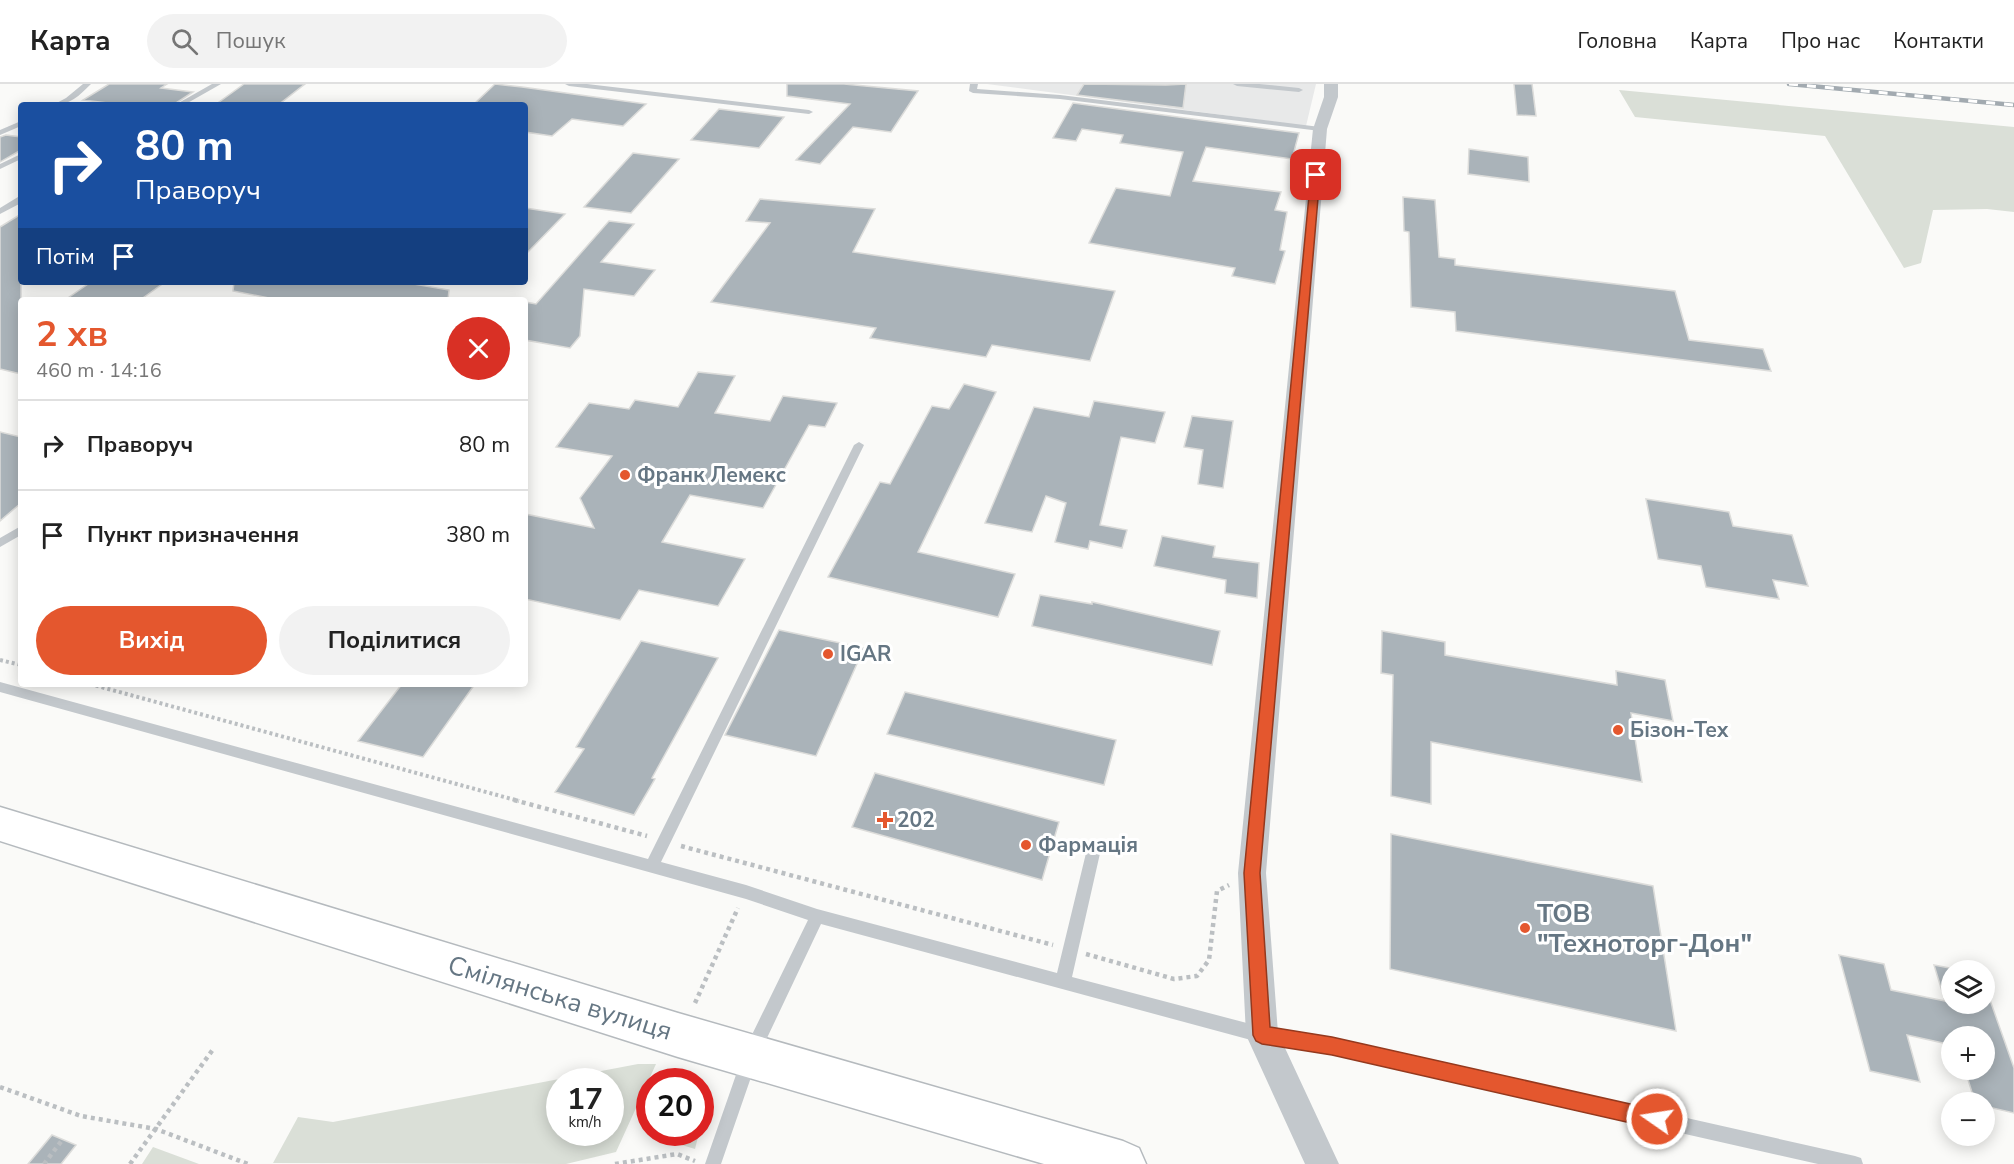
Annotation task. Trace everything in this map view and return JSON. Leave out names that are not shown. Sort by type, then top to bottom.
[{"type":"main road","name":"Смілянська вулиця","points":[[0,824],[678,1035],[1123,1164]]},
{"type":"street","points":[[1322,1164],[1262,1035],[1252,873],[1320,129],[1331,97],[1330,84]]},
{"type":"lane","points":[[64,102],[87,84]]},
{"type":"lane","points":[[184,102],[217,84]]},
{"type":"lane","points":[[569,84],[809,112]]},
{"type":"lane","points":[[974,84],[973,91],[1060,97],[1320,129]]},
{"type":"lane","points":[[1237,84],[1299,90]]},
{"type":"lane","points":[[0,134],[18,125]]},
{"type":"lane","points":[[0,168],[18,158]]},
{"type":"lane","points":[[0,212],[18,201]]},
{"type":"lane","points":[[651,867],[860,445]]},
{"type":"lane","points":[[0,543],[18,532]]},
{"type":"lane","points":[[0,687],[746,892],[817,916],[1262,1035],[1332,1046],[1854,1164]]},
{"type":"lane","points":[[1063,981],[1094,849]]},
{"type":"lane","points":[[713,1164],[752,1055],[817,916]]},
{"type":"path","points":[[0,660],[18,664]]},
{"type":"path","points":[[101,687],[1174,979],[1197,976],[1209,960],[1217,891],[1252,873]]},
{"type":"path","points":[[695,1003],[725,931],[746,892]]},
{"type":"path","points":[[130,1164],[214,1048]]},
{"type":"path","points":[[0,1087],[81,1116],[156,1129],[248,1164]]},
{"type":"path","points":[[44,1164],[63,1139]]},
{"type":"path","points":[[615,1164],[677,1154],[704,1164]]},
{"type":"shaded area","points":[[987,84],[1316,84],[1306,126]]},
{"type":"shaded area","points":[[1619,90],[2014,127],[2014,212],[1987,209],[1933,210],[1921,263],[1904,268],[1825,136],[1635,117]]},
{"type":"shaded area","points":[[638,1064],[656,1064],[654,1068],[636,1068],[636,1108],[624,1134],[624,1068],[617,1068]]},
{"type":"shaded area","points":[[546,1081],[546,1146],[619,1146],[616,1152],[566,1164],[273,1163],[298,1117],[333,1122]]},
{"type":"shaded area","points":[[153,1147],[199,1164],[142,1164]]},
{"type":"building","points":[[109,84],[167,84],[161,88],[193,92],[178,102],[83,100]]},
{"type":"building","points":[[244,84],[305,84],[282,102],[219,102]]},
{"type":"building","points":[[495,84],[646,104],[623,126],[572,119],[552,136],[528,132],[528,102],[476,102]]},
{"type":"building","points":[[787,84],[844,84],[918,91],[891,132],[853,127],[820,164],[796,160],[850,104],[787,96]]},
{"type":"building","points":[[1084,84],[1186,84],[1183,108],[1077,95]]},
{"type":"building","points":[[1514,84],[1532,84],[1536,116],[1517,115]]},
{"type":"building","points":[[1073,103],[1299,133],[1292,159],[1206,147],[1193,181],[1281,192],[1275,210],[1287,212],[1280,250],[1285,251],[1275,284],[1232,276],[1235,268],[1089,243],[1116,188],[1170,196],[1183,152],[1120,143],[1123,135],[1082,129],[1076,141],[1053,138]]},
{"type":"building","points":[[719,109],[784,117],[759,148],[691,140]]},
{"type":"building","points":[[6,135],[18,137],[18,152],[0,162],[0,137]]},
{"type":"building","points":[[1469,149],[1528,157],[1529,182],[1468,174]]},
{"type":"building","points":[[633,153],[679,159],[631,213],[584,207]]},
{"type":"building","points":[[1403,197],[1435,200],[1439,257],[1455,259],[1455,265],[1675,291],[1689,340],[1763,349],[1771,371],[1456,331],[1455,312],[1411,307],[1409,232],[1404,231]]},
{"type":"building","points":[[760,199],[875,209],[853,252],[1115,291],[1090,361],[992,345],[986,357],[870,338],[876,328],[711,302],[770,223],[746,221]]},
{"type":"building","points":[[528,208],[565,214],[528,252]]},
{"type":"building","points":[[18,216],[18,285],[21,285],[21,297],[18,297],[18,373],[0,369],[0,227]]},
{"type":"building","points":[[609,221],[634,224],[601,262],[655,270],[634,296],[584,289],[580,336],[570,348],[528,341],[528,303],[536,304]]},
{"type":"building","points":[[87,285],[161,285],[144,297],[69,297]]},
{"type":"building","points":[[234,285],[420,285],[449,290],[448,297],[264,297],[233,291]]},
{"type":"building","points":[[698,372],[735,376],[715,413],[770,421],[783,396],[837,403],[825,427],[809,425],[763,508],[690,495],[662,542],[745,559],[718,606],[639,590],[620,620],[528,600],[528,515],[594,528],[580,498],[612,456],[556,447],[589,403],[629,409],[635,400],[678,407]]},
{"type":"building","points":[[964,384],[996,392],[918,552],[1015,574],[998,617],[828,577],[880,482],[890,484],[932,406],[949,409]]},
{"type":"building","points":[[1094,401],[1165,412],[1155,443],[1121,437],[1100,525],[1127,530],[1122,548],[1090,541],[1088,549],[1055,542],[1066,503],[1046,496],[1032,532],[985,523],[1034,407],[1089,417]]},
{"type":"building","points":[[1192,416],[1233,421],[1223,488],[1198,484],[1203,450],[1184,447]]},
{"type":"building","points":[[0,432],[18,436],[18,506],[0,521]]},
{"type":"building","points":[[1646,499],[1729,512],[1733,526],[1792,535],[1808,586],[1773,580],[1779,599],[1706,587],[1701,566],[1658,559]]},
{"type":"building","points":[[1162,536],[1215,546],[1213,557],[1259,563],[1257,598],[1225,593],[1226,580],[1154,566]]},
{"type":"building","points":[[1040,595],[1092,604],[1092,602],[1220,631],[1212,665],[1032,626]]},
{"type":"building","points":[[779,630],[864,648],[816,756],[725,735]]},
{"type":"building","points":[[1382,631],[1445,642],[1445,655],[1617,685],[1616,671],[1665,680],[1673,721],[1631,713],[1642,782],[1431,742],[1431,804],[1391,796],[1393,675],[1381,673]]},
{"type":"building","points":[[641,641],[718,658],[634,815],[555,792],[584,749],[576,747]]},
{"type":"building","points":[[400,687],[473,687],[423,757],[358,741]]},
{"type":"building","points":[[905,692],[1116,740],[1104,785],[887,734]]},
{"type":"building","points":[[875,773],[1059,822],[1042,880],[852,827]]},
{"type":"building","name":"ТОВ \"Техноторг-Дон\"","points":[[1391,834],[1653,886],[1676,1031],[1390,969]]},
{"type":"building","points":[[1839,955],[1884,964],[1891,990],[1941,1000],[1941,1014],[1995,1014],[2014,1068],[2014,1113],[1995,1109],[1995,1092],[1972,1092],[1968,1080],[1995,1080],[1995,1026],[1941,1026],[1941,1043],[1907,1035],[1920,1082],[1870,1071]]},
{"type":"building","points":[[1934,965],[1941,966],[1941,988]]},
{"type":"building","points":[[52,1135],[76,1145],[61,1164],[28,1164]]},
{"type":"railway","points":[[1789,84],[2014,105]]},
{"type":"place","name":"Франк Лемекс","points":[[625,475]]},
{"type":"place","name":"IGAR","points":[[828,654]]},
{"type":"place","name":"Бізон-Тех","points":[[1618,730]]},
{"type":"place","name":"202","points":[[885,820]]},
{"type":"place","name":"Фармація","points":[[1026,845]]},
{"type":"place","name":"ТОВ \"Техноторг-Дон\"","points":[[1525,928]]},
{"type":"route","points":[[1316,175],[1252,873],[1262,1035],[1332,1046],[1657,1119]]}]
